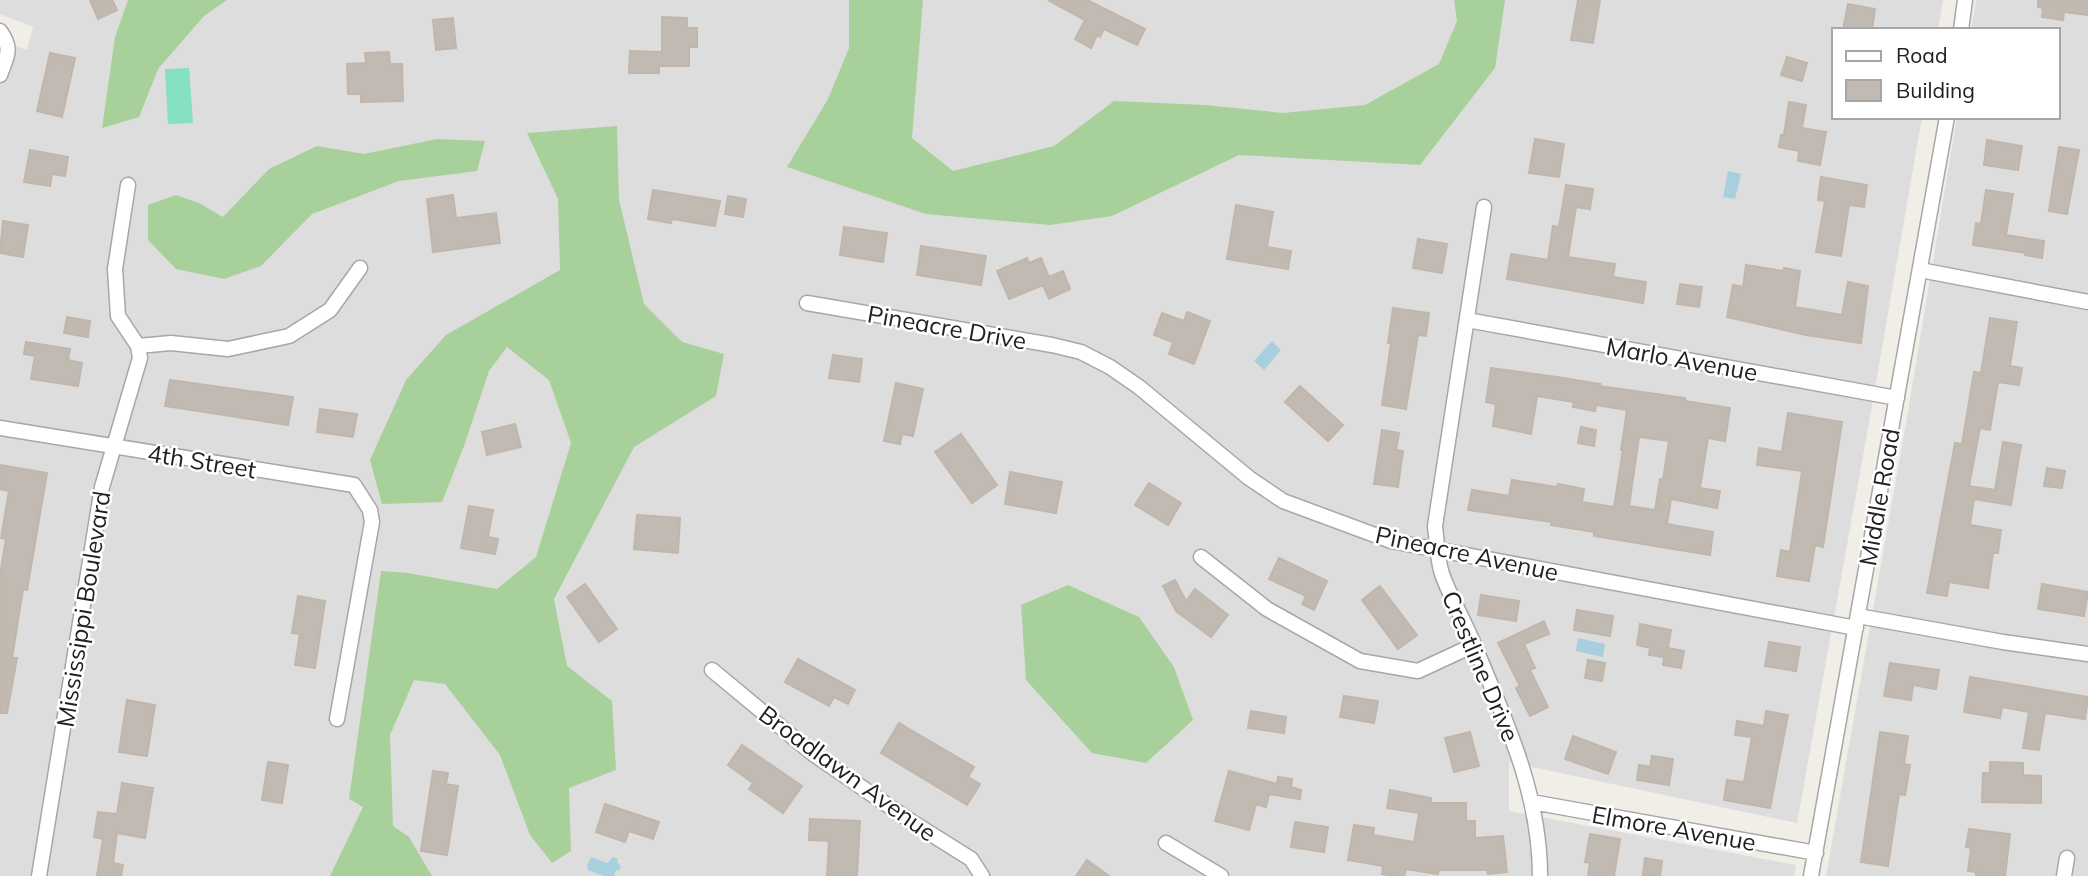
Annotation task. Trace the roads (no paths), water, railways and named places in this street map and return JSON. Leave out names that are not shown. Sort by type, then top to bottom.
[{"type":"street","points":[[1961,28],[1965,0]]},
{"type":"street","points":[[0,31],[8,44],[8,53],[0,75]]},
{"type":"street","name":"Middle Road","points":[[1811,876],[1947,119]]},
{"type":"street","points":[[128,185],[115,269],[118,316],[138,346],[171,343],[228,349],[289,335],[330,310],[360,268]]},
{"type":"street","name":"Crestline Drive","points":[[1484,207],[1435,526],[1441,572],[1519,757],[1532,802],[1540,845],[1540,876]]},
{"type":"street","points":[[1920,270],[2088,302]]},
{"type":"street","name":"Pineacre Drive","points":[[807,303],[1052,345],[1085,354]]},
{"type":"street","name":"Marlo Avenue","points":[[1466,320],[1897,398]]},
{"type":"street","name":"Mississippi Boulevard","points":[[39,876],[102,487],[140,358],[138,346]]},
{"type":"street","name":"Pineacre Avenue","points":[[1085,354],[1139,387],[1249,478],[1283,501],[1391,541],[1857,622],[2088,654]]},
{"type":"street","name":"4th Street","points":[[0,428],[354,485],[370,510],[372,522],[337,719]]},
{"type":"street","points":[[1201,557],[1267,609],[1360,661],[1418,671],[1474,645]]},
{"type":"street","name":"Broadlawn Avenue","points":[[712,670],[812,753],[971,859],[982,876]]},
{"type":"street","name":"Elmore Avenue","points":[[1532,802],[1815,853]]},
{"type":"street","points":[[1166,843],[1221,876]]},
{"type":"street","points":[[2064,876],[2067,858]]},
{"type":"water","points":[[1728,171],[1741,174],[1735,199],[1723,197]]},
{"type":"water","points":[[1272,341],[1281,350],[1264,370],[1254,361]]},
{"type":"water","points":[[1578,638],[1605,644],[1603,657],[1576,651]]},
{"type":"water","points":[[591,857],[607,863],[613,857],[618,859],[617,862],[621,866],[614,876],[604,876],[588,870]]}]
